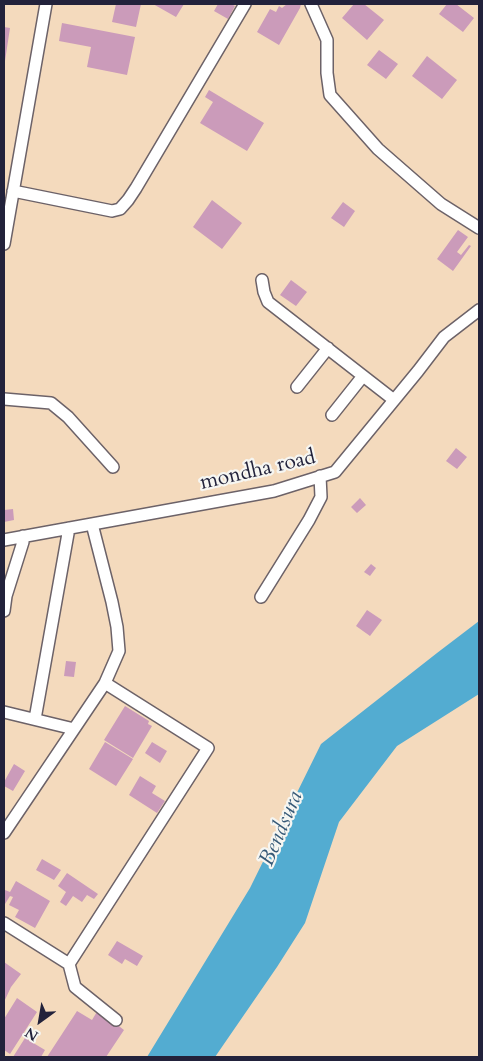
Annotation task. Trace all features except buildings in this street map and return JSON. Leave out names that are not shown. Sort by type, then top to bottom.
[{"type":"street","points":[[4,244],[46,4]]},
{"type":"street","points":[[13,191],[112,211],[120,209],[136,188],[246,4]]},
{"type":"street","points":[[311,4],[327,40],[327,73],[330,94],[378,149],[441,204],[479,228]]},
{"type":"street","points":[[262,280],[268,302],[394,400]]},
{"type":"street","name":"mondha road","points":[[4,540],[274,491],[335,472],[444,337],[476,317]]},
{"type":"street","points":[[297,387],[328,348]]},
{"type":"street","points":[[332,415],[363,376]]},
{"type":"street","points":[[4,399],[51,403],[68,417],[113,467]]},
{"type":"street","points":[[261,597],[309,520],[321,497],[320,476]]},
{"type":"street","points":[[4,833],[105,683],[119,651],[112,602],[92,524]]},
{"type":"street","points":[[35,719],[69,528]]},
{"type":"street","points":[[4,611],[6,596],[23,542],[23,536]]},
{"type":"street","points":[[69,964],[208,748],[105,683]]},
{"type":"street","points":[[4,712],[74,729]]},
{"type":"street","points":[[4,923],[69,964],[75,987],[116,1020]]},
{"type":"water","name":"Bendsura","points":[[479,621],[479,694],[397,746],[339,822],[305,923],[215,1057],[147,1057],[250,888],[321,744]]}]
